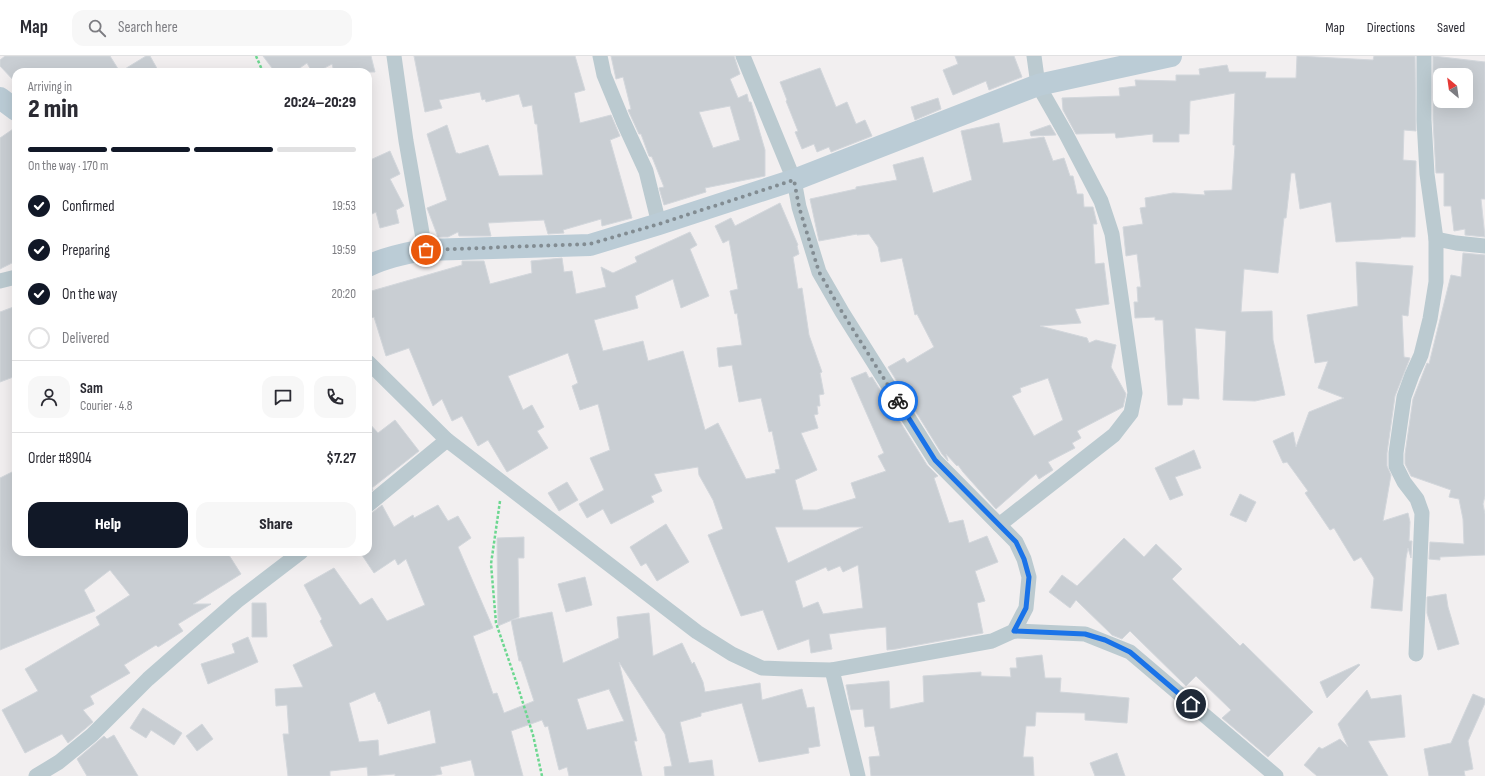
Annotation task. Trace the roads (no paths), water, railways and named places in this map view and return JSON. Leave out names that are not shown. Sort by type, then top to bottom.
[{"type":"main road","points":[[372,264],[405,253],[426,250],[590,244],[659,224],[794,180],[1038,85],[1171,56]]},
{"type":"main road","points":[[0,98],[12,107]]},
{"type":"street","points":[[394,56],[406,141],[426,250]]},
{"type":"street","points":[[600,56],[607,82],[623,122],[646,171],[659,224]]},
{"type":"street","points":[[743,56],[794,180],[799,207],[819,272],[842,312],[935,460],[1016,542],[1024,559],[1029,577],[1026,608],[1014,631]]},
{"type":"street","points":[[999,525],[1114,435],[1131,413],[1135,393],[1112,234],[1101,201],[1066,134],[1038,85],[1034,56]]},
{"type":"street","points":[[1416,654],[1422,513],[1417,499],[1404,482],[1396,466],[1396,454],[1404,397],[1421,355],[1430,319],[1436,282],[1436,239],[1427,174],[1424,120],[1424,56]]},
{"type":"street","points":[[1436,239],[1485,246]]},
{"type":"street","points":[[0,282],[12,278]]},
{"type":"street","points":[[372,366],[447,440],[697,632],[732,654],[762,668],[787,670],[832,670],[992,641],[1014,631],[1085,634],[1130,652],[1276,776]]},
{"type":"street","points":[[372,502],[447,440]]},
{"type":"street","points":[[36,776],[59,762],[92,735],[148,679],[237,601],[296,556]]},
{"type":"street","points":[[832,670],[858,776]]}]
